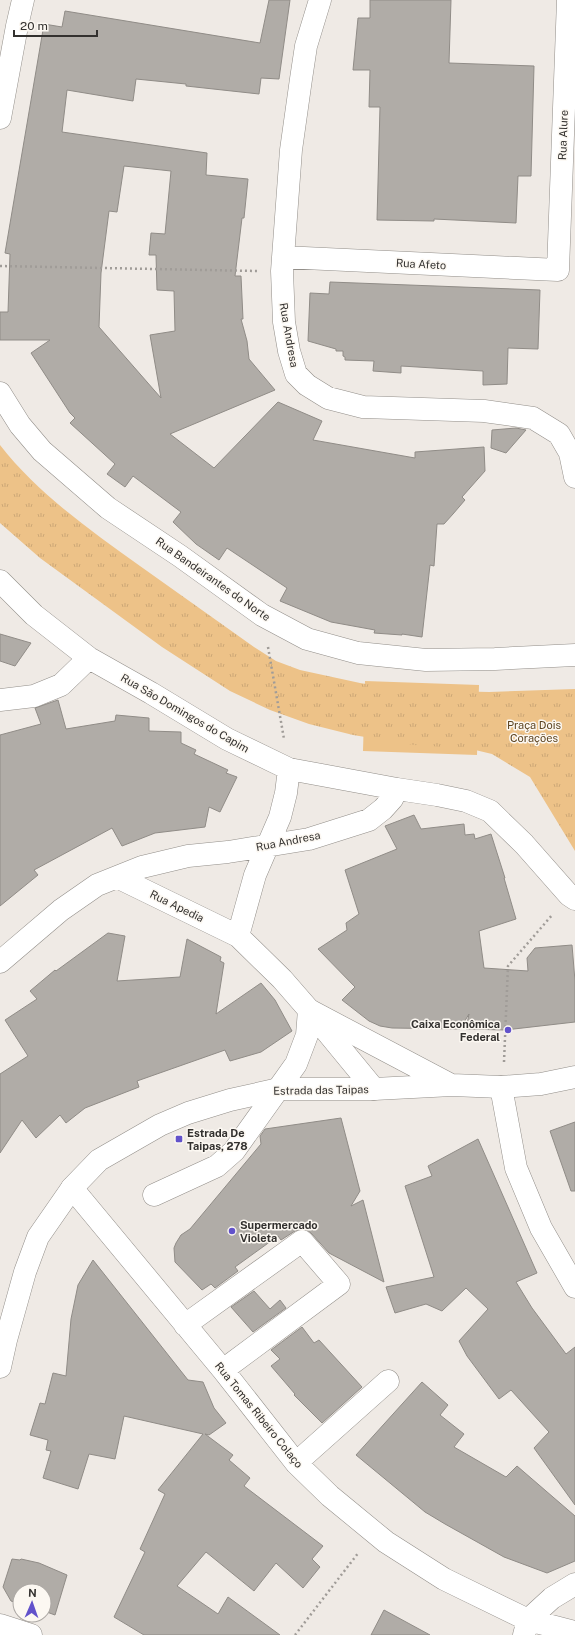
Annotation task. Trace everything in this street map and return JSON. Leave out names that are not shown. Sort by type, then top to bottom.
[{"type":"street","points":[[0,118],[16,26],[23,0]]},
{"type":"street","name":"Rua Andresa","points":[[320,0],[306,46],[301,78],[291,150],[283,264],[284,322],[289,351],[296,374],[307,385],[328,398],[363,407],[484,411],[533,418],[559,434],[570,453],[575,477]]},
{"type":"street","name":"Rua Alure","points":[[558,270],[568,0]]},
{"type":"street","name":"Rua Afeto","points":[[283,264],[558,270]]},
{"type":"street","name":"Rua Bandeirantes do Norte","points":[[0,393],[20,425],[42,452],[108,508],[180,556],[262,615],[307,639],[358,653],[426,660],[495,659],[575,655]]},
{"type":"street","name":"Rua São Domingos do Capim","points":[[0,581],[34,615],[89,658],[227,739],[289,769],[397,789]]},
{"type":"street","points":[[0,700],[34,696],[61,685],[89,658]]},
{"type":"street","points":[[238,936],[256,875],[268,846],[284,799],[289,769]]},
{"type":"street","points":[[397,789],[466,801],[490,812],[524,844],[572,897]]},
{"type":"street","name":"Rua Andresa","points":[[0,962],[61,910],[97,885],[142,867],[188,856],[268,846],[309,839],[369,820],[383,809],[392,799],[397,789]]},
{"type":"street","name":"Rua Apedia","points":[[117,877],[238,936],[282,979],[374,1088]]},
{"type":"street","points":[[154,1196],[217,1166],[234,1151],[296,1064],[307,1035],[309,1010],[452,1085]]},
{"type":"street","name":"Estrada das Taipas","points":[[0,1367],[3,1339],[38,1237],[72,1188],[99,1160],[160,1125],[188,1113],[230,1100],[279,1089],[452,1085],[501,1088],[541,1084],[575,1077]]},
{"type":"street","points":[[501,1088],[516,1168],[541,1228],[575,1286]]},
{"type":"street","name":"Rua Tomas Ribeiro Colaço","points":[[72,1188],[223,1370],[296,1463],[330,1496],[386,1542],[444,1579],[526,1627],[575,1632]]},
{"type":"street","points":[[185,1324],[302,1241],[338,1284],[223,1370]]},
{"type":"street","points":[[296,1463],[388,1381]]},
{"type":"street","points":[[526,1627],[552,1598],[575,1584]]},
{"type":"street","points":[[0,1625],[31,1635]]},
{"type":"path","points":[[0,266],[283,264]]},
{"type":"path","points":[[262,615],[289,769]]},
{"type":"path","points":[[501,1088],[504,1066],[508,966],[572,897]]},
{"type":"path","points":[[295,1635],[375,1533]]},
{"type":"green space","name":"Praça Dois Corações","points":[[0,445],[31,480],[84,525],[254,647],[276,661],[300,670],[360,683],[404,690],[489,692],[575,689],[575,851],[530,777],[492,754],[471,749],[414,745],[353,735],[309,724],[270,710],[230,691],[162,647],[40,558],[0,523]]},
{"type":"green space","points":[[365,681],[479,685],[477,755],[363,751]]},
{"type":"building","points":[[269,0],[290,0],[279,79],[261,78],[259,94],[136,79],[133,101],[67,90],[62,132],[207,153],[206,175],[248,179],[244,218],[242,218],[235,276],[241,276],[243,319],[241,319],[247,341],[249,359],[275,390],[170,434],[214,468],[278,402],[322,421],[313,440],[415,458],[415,452],[484,447],[485,471],[462,497],[465,500],[444,524],[437,524],[434,566],[430,565],[422,637],[402,634],[374,633],[375,630],[331,622],[280,601],[287,588],[227,548],[219,560],[196,544],[173,522],[181,512],[133,476],[125,487],[107,474],[115,464],[70,423],[75,418],[70,413],[31,353],[50,340],[0,340],[0,312],[8,312],[10,254],[5,253],[44,24],[62,27],[65,11],[260,43]],"holes":[[[124,166],[171,171],[165,234],[151,233],[149,255],[156,255],[157,290],[174,291],[175,331],[150,335],[161,398],[99,327],[101,273],[109,211],[117,212]]]},
{"type":"building","points":[[370,0],[451,0],[449,63],[534,66],[531,176],[518,176],[516,223],[434,219],[434,221],[377,220],[380,107],[369,107],[370,70],[353,70],[358,18],[370,18]]},
{"type":"building","points":[[330,282],[540,290],[538,349],[508,348],[507,384],[483,385],[483,371],[401,366],[401,373],[373,371],[374,361],[345,360],[343,351],[336,351],[336,349],[308,341],[310,293],[329,294]]},
{"type":"building","points":[[516,428],[526,430],[506,453],[491,448],[492,430]]},
{"type":"building","points":[[0,634],[31,643],[15,666],[0,661]]},
{"type":"building","points":[[58,700],[66,729],[115,721],[116,715],[149,718],[149,731],[181,732],[181,743],[196,750],[194,754],[228,770],[226,773],[237,777],[220,812],[209,807],[205,827],[155,833],[122,846],[112,828],[34,870],[38,875],[0,906],[0,735],[41,724],[35,708]]},
{"type":"building","points":[[414,815],[421,829],[464,824],[465,835],[474,834],[475,839],[491,834],[516,919],[479,931],[484,968],[528,971],[527,958],[535,948],[572,945],[575,981],[575,1022],[505,1030],[466,1029],[469,1014],[460,1029],[392,1028],[380,1026],[369,1021],[342,1000],[355,987],[318,949],[347,930],[346,923],[359,914],[345,870],[397,849],[385,826]]},
{"type":"building","points":[[108,933],[125,936],[117,981],[180,977],[187,939],[221,957],[220,961],[224,963],[216,1014],[261,983],[275,1000],[292,1031],[261,1052],[230,1061],[225,1050],[137,1081],[139,1087],[85,1108],[66,1123],[60,1115],[36,1138],[22,1120],[0,1153],[0,1074],[28,1056],[5,1020],[37,999],[30,991],[55,970],[56,971]]},
{"type":"building","points":[[341,1118],[360,1191],[351,1206],[363,1200],[384,1282],[329,1253],[311,1233],[307,1230],[301,1229],[281,1240],[278,1236],[235,1267],[238,1271],[215,1288],[211,1284],[202,1290],[175,1262],[174,1248],[181,1235],[190,1229],[261,1144],[260,1136],[265,1129]]},
{"type":"building","points":[[575,1122],[575,1191],[571,1191],[550,1131]]},
{"type":"building","points":[[478,1139],[537,1273],[516,1282],[532,1308],[566,1354],[575,1347],[575,1505],[534,1448],[549,1432],[511,1390],[499,1399],[467,1356],[459,1341],[488,1309],[466,1288],[442,1311],[426,1304],[395,1313],[386,1287],[434,1277],[405,1186],[432,1176],[428,1166]]},
{"type":"building","points":[[93,1260],[188,1380],[203,1382],[214,1408],[226,1423],[209,1435],[205,1434],[233,1455],[229,1460],[250,1478],[244,1486],[323,1546],[312,1559],[320,1567],[303,1588],[276,1563],[254,1591],[206,1552],[177,1586],[218,1614],[228,1597],[280,1635],[144,1635],[114,1617],[145,1552],[140,1549],[165,1494],[158,1490],[203,1434],[124,1416],[115,1459],[89,1454],[78,1489],[43,1478],[51,1451],[46,1450],[48,1440],[30,1435],[40,1403],[45,1404],[53,1373],[66,1376],[71,1319],[78,1285]]},
{"type":"building","points":[[254,1291],[270,1309],[280,1300],[286,1308],[253,1332],[231,1307]]},
{"type":"building","points":[[302,1327],[314,1343],[319,1340],[362,1387],[322,1423],[294,1395],[295,1394],[271,1366],[280,1359],[271,1350]]},
{"type":"building","points":[[422,1382],[448,1405],[440,1415],[464,1434],[454,1447],[506,1477],[517,1466],[575,1516],[575,1561],[547,1573],[504,1557],[425,1512],[356,1455]]},
{"type":"building","points":[[12,1559],[21,1559],[39,1563],[67,1575],[55,1615],[52,1614],[52,1583],[12,1583],[12,1601],[3,1587]]},
{"type":"building","points":[[384,1610],[430,1635],[371,1635]]},
{"type":"place","name":"Caixa Econômica Federal","points":[[508,1030]]},
{"type":"place","name":"Estrada De Taipas, 278","points":[[179,1139]]},
{"type":"place","name":"Supermercado Violeta","points":[[232,1231]]}]
